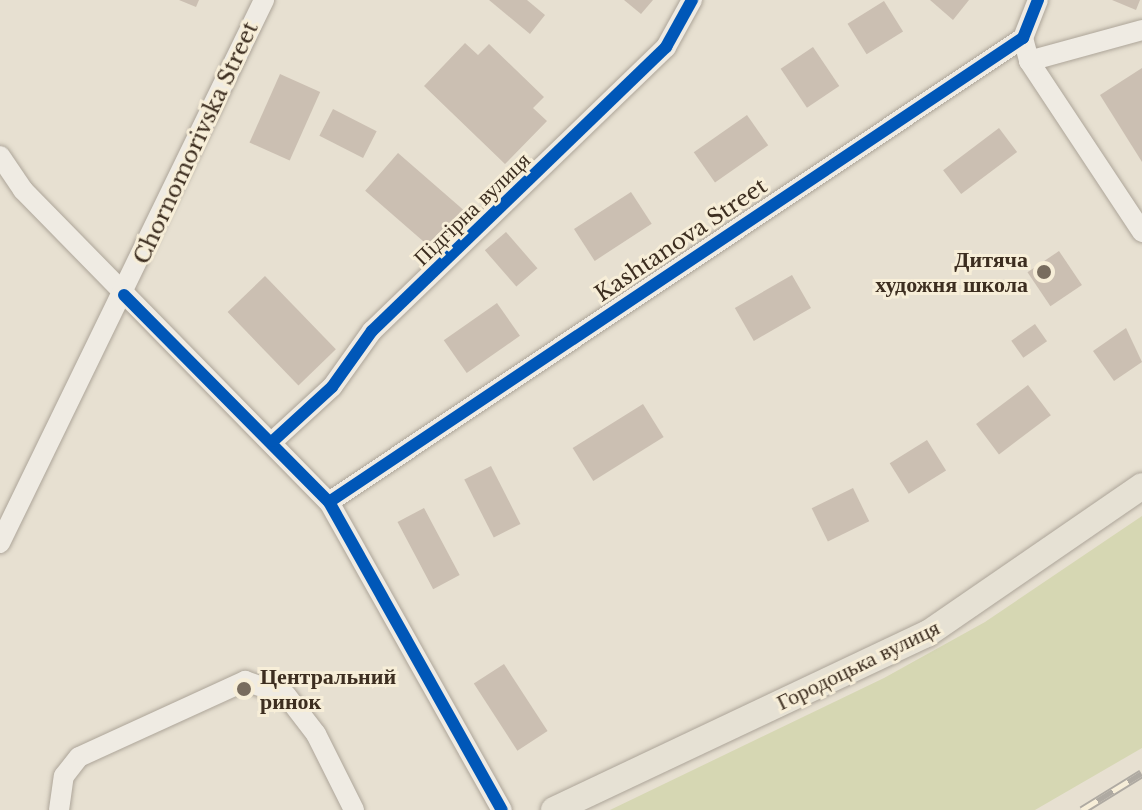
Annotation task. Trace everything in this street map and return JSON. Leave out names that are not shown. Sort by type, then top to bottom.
[{"type":"main road","name":"Городоцька вулиця","points":[[554,810],[927,634],[1142,486]]},
{"type":"street","name":"Chornomorivska Street","points":[[0,543],[124,295],[264,0]]},
{"type":"street","name":"Підгірна вулиця","points":[[273,441],[332,387],[372,331],[666,47],[692,0]]},
{"type":"street","points":[[1038,0],[1023,38],[1029,61],[1142,232]]},
{"type":"street","points":[[1029,61],[1142,30]]},
{"type":"street","name":"Kashtanova Street","points":[[329,502],[1023,38]]},
{"type":"street","points":[[0,156],[124,295],[273,441],[329,502],[502,810]]},
{"type":"street","points":[[59,810],[64,776],[79,757],[245,681],[286,695],[316,734],[354,810]]},
{"type":"green space","points":[[1142,516],[1142,748],[1035,810],[610,810],[884,678],[985,622]]},
{"type":"building","points":[[179,0],[199,0],[196,7]]},
{"type":"building","points":[[489,0],[527,0],[545,15],[530,34]]},
{"type":"building","points":[[624,0],[653,0],[641,14]]},
{"type":"building","points":[[930,0],[969,0],[953,20]]},
{"type":"building","points":[[1112,0],[1140,0],[1136,10]]},
{"type":"building","points":[[884,1],[903,32],[867,54],[848,24]]},
{"type":"building","points":[[465,43],[478,55],[489,44],[544,97],[533,108],[547,121],[505,164],[424,86]]},
{"type":"building","points":[[813,47],[839,86],[807,108],[781,69]]},
{"type":"building","points":[[1142,68],[1142,162],[1100,95]]},
{"type":"building","points":[[280,74],[320,92],[290,160],[249,143]]},
{"type":"building","points":[[333,109],[377,131],[363,158],[319,136]]},
{"type":"building","points":[[747,115],[768,145],[715,183],[694,152]]},
{"type":"building","points":[[999,128],[1017,152],[961,194],[943,170]]},
{"type":"building","points":[[398,153],[473,218],[440,256],[365,191]]},
{"type":"building","points":[[631,192],[652,224],[595,261],[574,229]]},
{"type":"building","points":[[506,232],[537,268],[516,287],[485,250]]},
{"type":"building","points":[[1059,251],[1082,285],[1050,306],[1027,272]]},
{"type":"building","points":[[792,275],[811,308],[754,341],[735,308]]},
{"type":"building","points":[[265,276],[336,349],[298,385],[228,312]]},
{"type":"building","points":[[497,303],[520,336],[467,373],[444,340]]},
{"type":"building","points":[[1035,324],[1047,341],[1023,358],[1011,341]]},
{"type":"building","points":[[1126,328],[1142,362],[1114,381],[1093,351]]},
{"type":"building","points":[[1028,385],[1051,415],[999,454],[976,424]]},
{"type":"building","points":[[643,404],[664,437],[593,481],[573,448]]},
{"type":"building","points":[[927,440],[946,471],[909,494],[890,463]]},
{"type":"building","points":[[491,466],[521,524],[494,538],[464,480]]},
{"type":"building","points":[[853,488],[869,521],[828,541],[812,508]]},
{"type":"building","points":[[424,508],[460,575],[433,589],[398,522]]},
{"type":"building","points":[[504,664],[548,731],[517,751],[474,684]]},
{"type":"railway","points":[[1082,810],[1142,773]]},
{"type":"cycle path","points":[[273,441],[332,387],[372,331],[666,47],[692,0]]},
{"type":"cycle path","points":[[329,502],[1023,38],[1038,0]]},
{"type":"cycle path","points":[[124,295],[329,502],[502,810]]},
{"type":"place","name":"Дитяча художня школа","points":[[1044,272]]},
{"type":"place","name":"Центральний ринок","points":[[244,689]]}]
